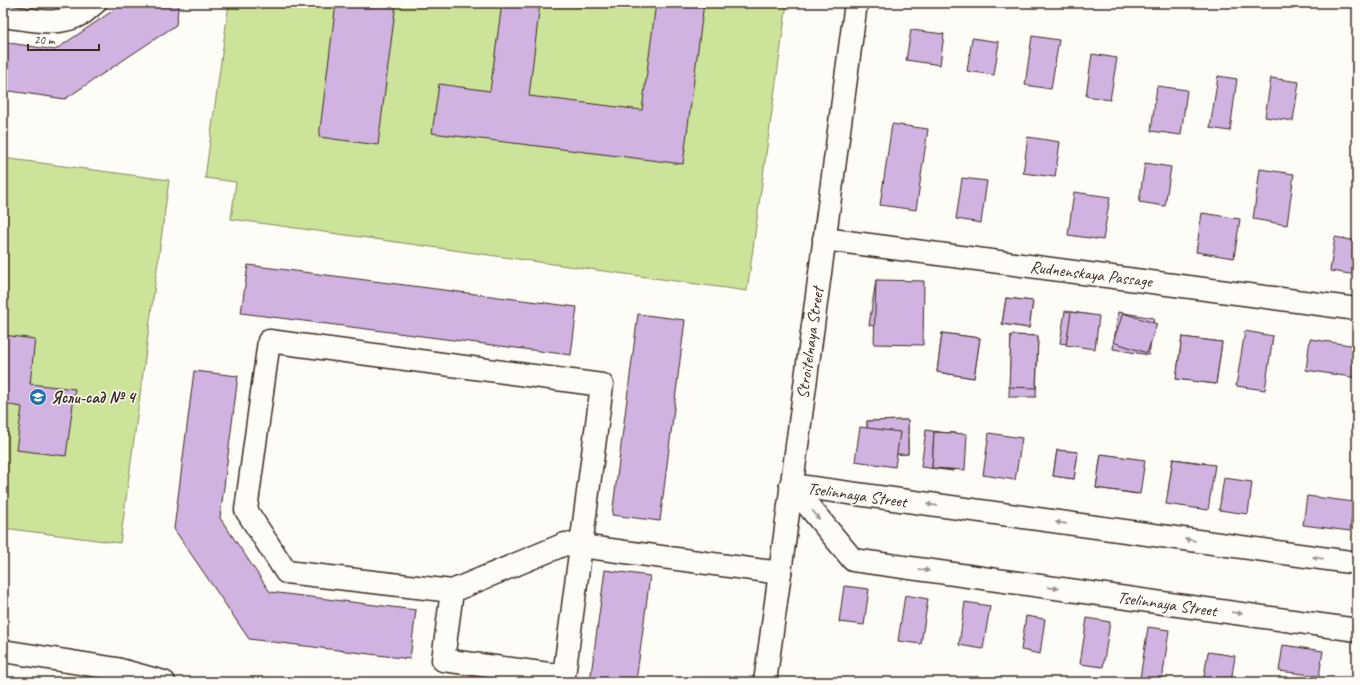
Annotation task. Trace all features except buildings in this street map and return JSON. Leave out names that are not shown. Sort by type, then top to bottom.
[{"type":"street","points":[[3,16],[52,23],[68,20],[83,13],[95,3]]},
{"type":"street","name":"Stroitelnaya Street","points":[[765,682],[856,3]]},
{"type":"street","name":"Rudnenskaya Passage","points":[[824,239],[1357,309]]},
{"type":"street","points":[[452,591],[443,660],[564,676],[581,546],[602,385],[269,341],[246,510],[286,572],[452,591],[565,544],[581,546],[780,573]]},
{"type":"street","name":"Tselinnaya Street","points":[[792,485],[1357,563]]},
{"type":"street","name":"Tselinnaya Street","points":[[792,485],[853,560],[1357,630]]},
{"type":"street","points":[[3,651],[117,669],[164,682]]},
{"type":"green space","points":[[229,3],[787,3],[747,291],[231,219],[236,182],[205,178]]},
{"type":"green space","points":[[3,158],[169,180],[120,543],[3,528]]},
{"type":"place","name":"Ясли-сад № 4","points":[[38,397]]}]
